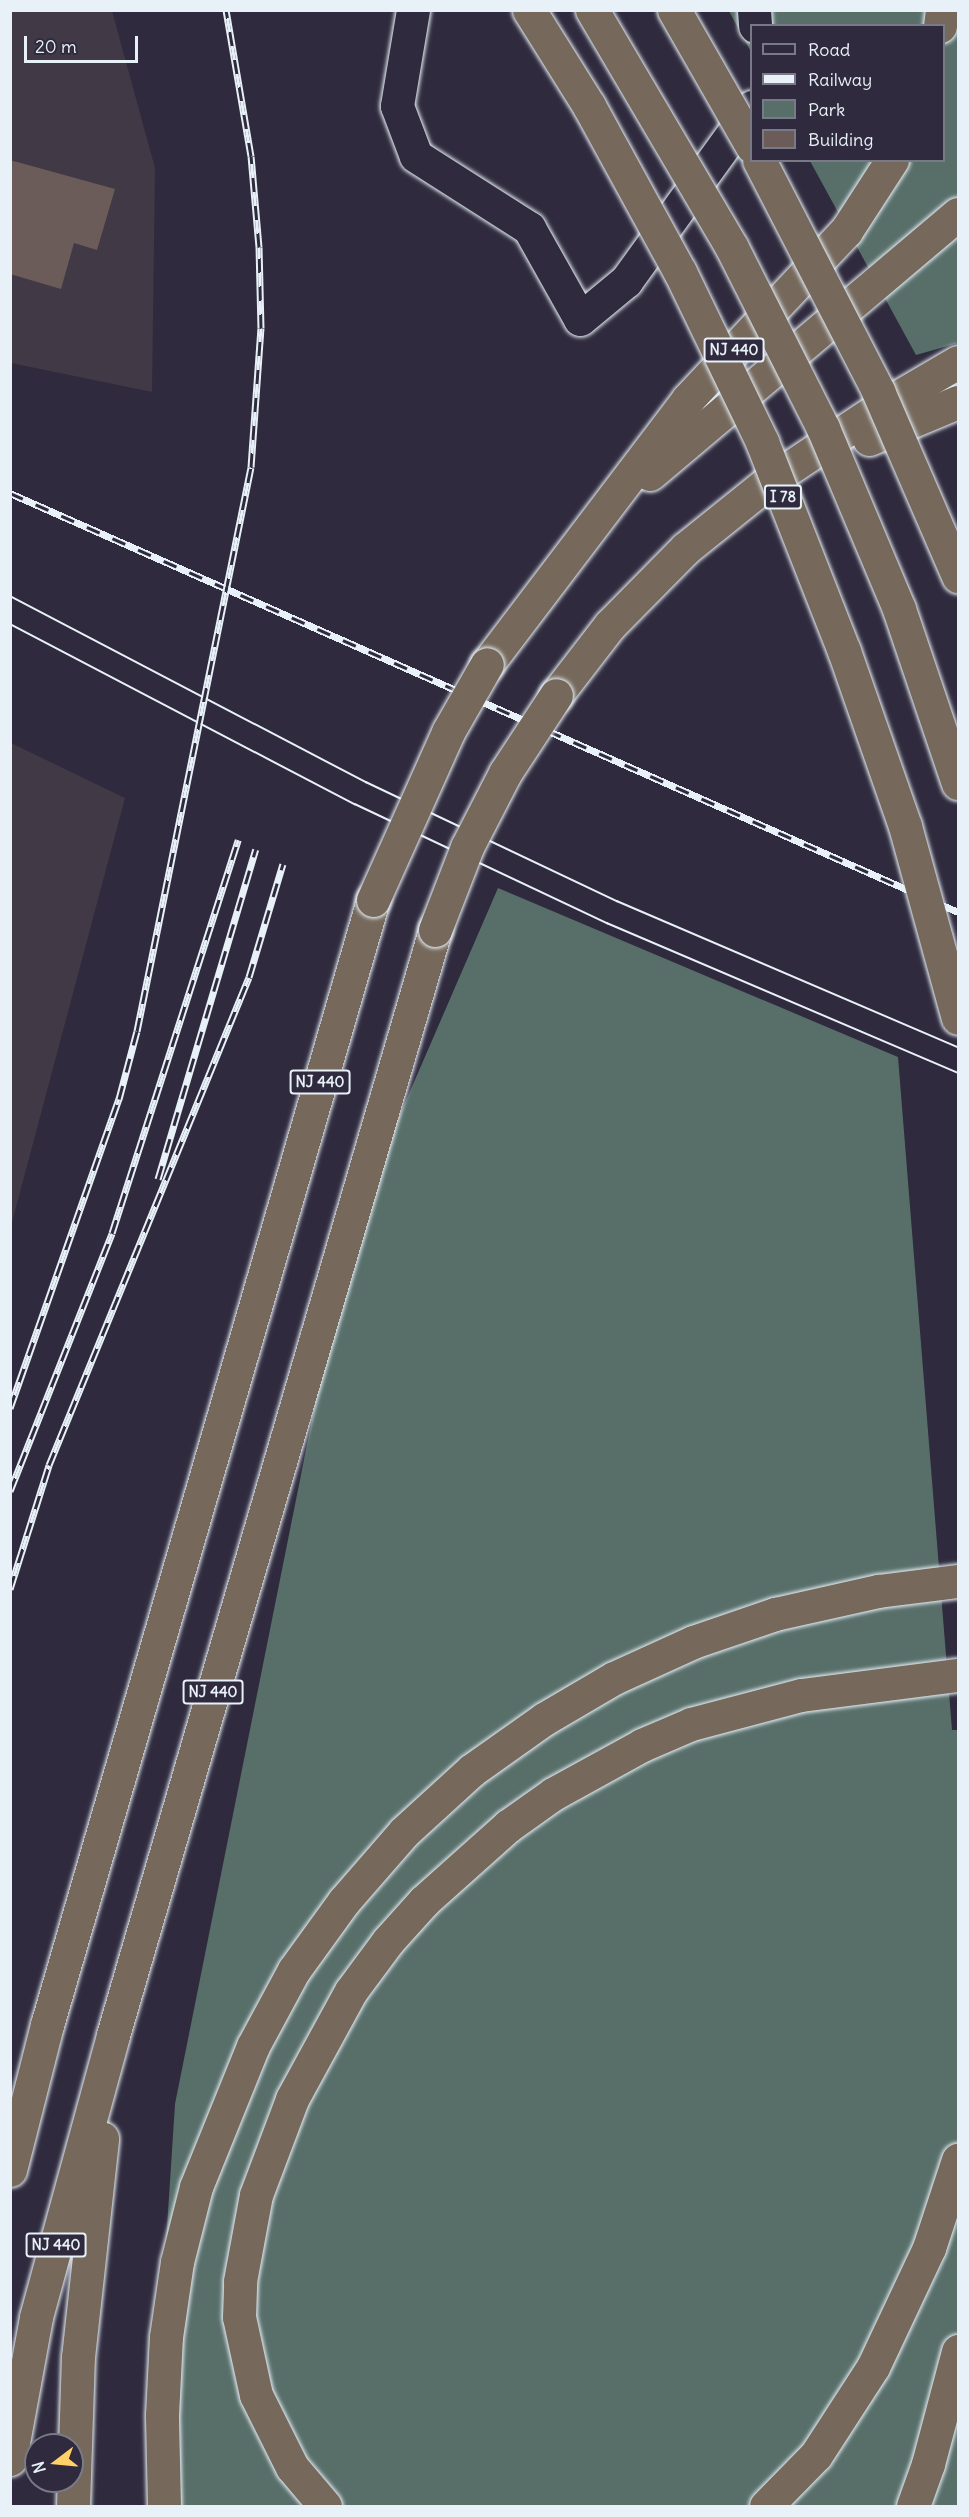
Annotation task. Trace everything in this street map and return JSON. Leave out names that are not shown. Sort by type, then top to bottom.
[{"type":"highway","name":"I 78","points":[[529,10],[589,106],[680,272],[762,442],[844,651],[905,825],[958,1018]]},
{"type":"highway","points":[[592,10],[732,248],[823,428],[898,609],[958,783]]},
{"type":"highway","points":[[674,10],[750,143]]},
{"type":"highway","points":[[760,162],[878,391],[958,576]]},
{"type":"highway","name":"NJ 440","points":[[10,2170],[46,2025],[373,900],[443,742],[487,664],[688,399],[846,231],[891,162]]},
{"type":"highway","points":[[579,541],[667,457],[958,214]]},
{"type":"highway","points":[[768,482],[881,407],[958,362]]},
{"type":"highway","name":"NJ 440","points":[[10,2459],[36,2316],[113,2035],[435,930],[467,847],[504,773],[556,695],[610,625],[677,557],[768,482],[958,402]]},
{"type":"highway","points":[[164,2506],[162,2415],[166,2337],[177,2262],[196,2187],[253,2046],[294,1970],[344,1901],[405,1832],[472,1770],[544,1719],[614,1678],[693,1642],[775,1614],[878,1592],[958,1581]]},
{"type":"highway","points":[[325,2506],[292,2466],[256,2395],[239,2317],[240,2281],[256,2195],[292,2099],[351,1991],[388,1941],[424,1901],[508,1826],[561,1789],[642,1745],[691,1724],[801,1695],[958,1675]]},
{"type":"highway","points":[[10,2122],[46,2025]]},
{"type":"highway","points":[[73,2506],[78,2356],[113,2035]]},
{"type":"highway","points":[[766,2506],[816,2455],[873,2367],[929,2248],[958,2160]]},
{"type":"highway","points":[[913,2506],[928,2464],[958,2351]]},
{"type":"lane","points":[[413,10],[397,106],[416,156],[530,228],[580,319],[626,280],[750,110]]},
{"type":"shaded area","points":[[10,11],[112,11],[155,168],[152,392],[11,363]]},
{"type":"shaded area","points":[[11,743],[125,798],[11,1226]]},
{"type":"green space","points":[[729,11],[958,11],[958,343],[916,355],[811,162],[945,162],[945,24],[750,24],[750,50]]},
{"type":"green space","points":[[498,888],[898,1057],[952,1730],[958,1730],[958,2506],[149,2506],[175,2104],[350,1230]]},
{"type":"building","points":[[10,160],[115,189],[97,250],[74,243],[61,289],[10,274]]},
{"type":"tram line","points":[[10,596],[366,782],[617,901],[958,1047]]},
{"type":"tram line","points":[[10,624],[355,804],[607,923],[958,1073]]},
{"type":"railway","points":[[10,1408],[119,1099],[137,1031],[251,467],[261,328],[259,247],[251,156],[226,10]]},
{"type":"railway","points":[[10,493],[958,912]]},
{"type":"railway","points":[[10,1491],[112,1233],[238,840]]},
{"type":"railway","points":[[158,1179],[256,849]]},
{"type":"railway","points":[[10,1589],[49,1465],[249,977],[283,864]]}]
